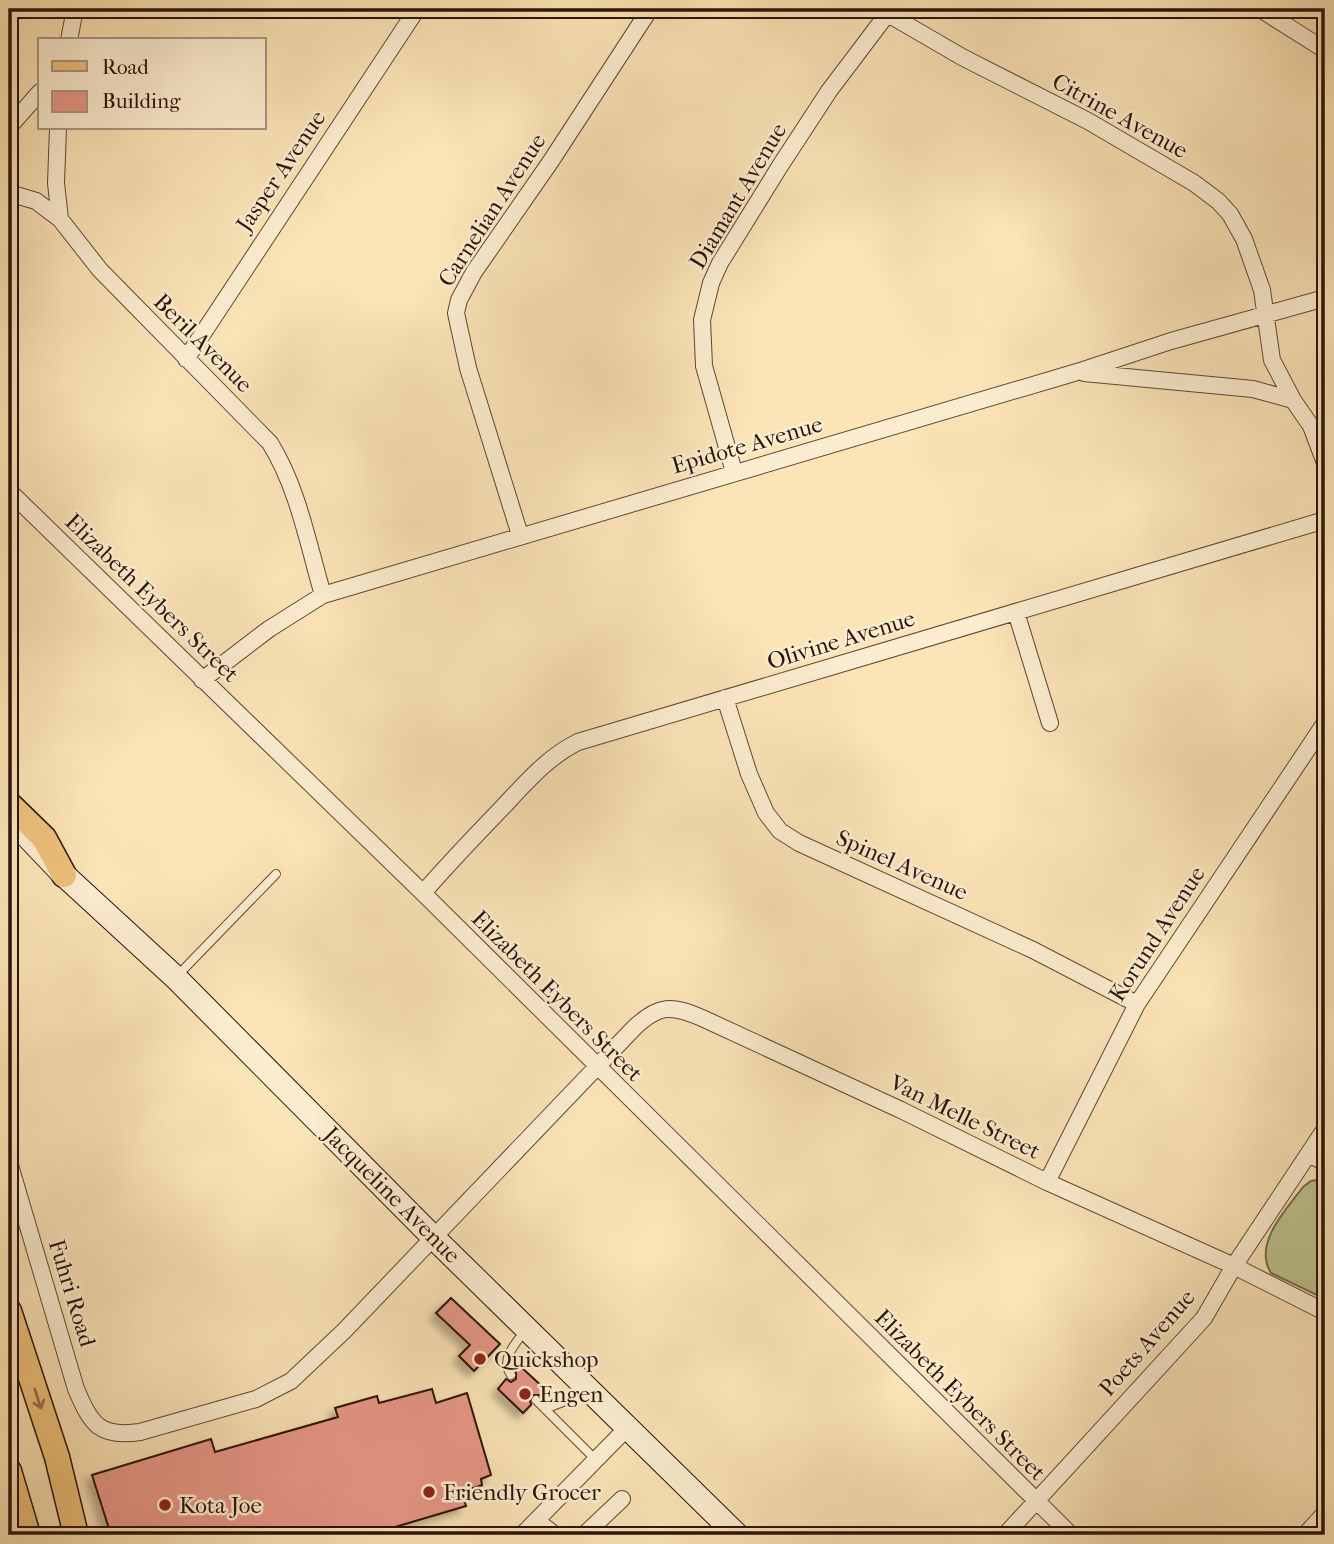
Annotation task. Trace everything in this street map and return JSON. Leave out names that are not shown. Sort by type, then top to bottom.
[{"type":"main road","points":[[9,804],[44,838],[64,875]]},
{"type":"main road","points":[[9,1311],[57,1457],[88,1535]]},
{"type":"main road","points":[[57,1457],[76,1535]]},
{"type":"main road","points":[[9,1471],[28,1535]]},
{"type":"street","points":[[69,38],[75,9]]},
{"type":"street","name":"Jasper Avenue","points":[[186,359],[417,9]]},
{"type":"street","name":"Carnelian Avenue","points":[[520,535],[468,368],[456,313],[459,300],[474,272],[551,161],[650,9]]},
{"type":"street","points":[[1260,9],[1325,50]]},
{"type":"street","name":"Citrine Avenue","points":[[890,11],[962,57],[1110,133],[1195,183],[1218,201],[1230,214],[1244,239],[1262,290],[1266,314]]},
{"type":"street","name":"Diamant Avenue","points":[[734,472],[704,366],[702,320],[711,282],[720,263],[787,156],[830,91],[890,11]]},
{"type":"street","points":[[9,127],[38,94]]},
{"type":"street","points":[[58,130],[55,183],[60,219]]},
{"type":"street","points":[[9,193],[36,201],[60,219]]},
{"type":"street","name":"Beril Avenue","points":[[60,219],[100,270],[261,432],[278,456],[294,496],[323,595]]},
{"type":"street","name":"Epidote Avenue","points":[[202,680],[269,629],[323,595],[1077,372],[1171,341],[1325,299]]},
{"type":"street","points":[[1266,314],[1267,338],[1272,360],[1293,400],[1311,426],[1325,463]]},
{"type":"street","points":[[1077,372],[1253,389],[1293,400]]},
{"type":"street","name":"Elizabeth Eybers Street","points":[[9,491],[423,893],[1071,1535]]},
{"type":"street","name":"Olivine Avenue","points":[[423,893],[530,779],[568,747],[597,736],[1325,520]]},
{"type":"street","points":[[1016,612],[1050,723]]},
{"type":"street","name":"Spinel Avenue","points":[[724,698],[760,802],[780,831],[799,843],[1032,950],[1137,1004]]},
{"type":"street","name":"Korund Avenue","points":[[1047,1182],[1137,1004],[1325,723]]},
{"type":"street","name":"Jacqueline Avenue","points":[[9,823],[26,835],[64,875],[176,978],[433,1237],[737,1535]]},
{"type":"street","name":"Jacqueline Avenue","points":[[9,837],[45,856]]},
{"type":"street","name":"Van Melle Street","points":[[103,1431],[123,1435],[140,1432],[256,1399],[276,1390],[307,1368],[642,1021],[660,1009],[676,1009],[702,1018],[1325,1311]]},
{"type":"street","name":"Poets Avenue","points":[[1005,1535],[1204,1318],[1234,1266],[1325,1129]]},
{"type":"street","points":[[1309,1155],[1325,1162]]},
{"type":"street","name":"Fuhri Road","points":[[9,1162],[76,1389],[93,1422],[103,1431]]},
{"type":"street","points":[[522,1535],[628,1427]]},
{"type":"street","points":[[587,1534],[622,1499]]},
{"type":"street","points":[[1305,1535],[1325,1513]]},
{"type":"street","points":[[537,1521],[555,1535]]},
{"type":"lane","points":[[176,978],[276,874]]},
{"type":"lane","points":[[511,1375],[506,1361],[526,1328]]},
{"type":"lane","points":[[545,1409],[591,1391]]},
{"type":"lane","points":[[536,1400],[596,1460]]},
{"type":"green space","points":[[1325,1179],[1325,1299],[1271,1273],[1266,1262],[1266,1251],[1268,1239],[1280,1217],[1303,1187],[1311,1181]]},
{"type":"building","points":[[451,1298],[500,1344],[474,1371],[459,1356],[470,1345],[436,1313]]},
{"type":"building","points":[[520,1366],[546,1390],[541,1395],[532,1395],[531,1405],[523,1413],[498,1389],[506,1379],[511,1382],[516,1379],[516,1370]]},
{"type":"building","points":[[432,1389],[436,1403],[467,1393],[491,1475],[481,1479],[482,1485],[462,1492],[466,1506],[368,1535],[111,1535],[92,1475],[211,1439],[215,1452],[338,1417],[335,1408],[377,1396],[379,1403]]},
{"type":"place","name":"Quickshop","points":[[480,1359]]},
{"type":"place","name":"Engen","points":[[525,1394]]},
{"type":"place","name":"Friendly Grocer","points":[[429,1492]]},
{"type":"place","name":"Kota Joe","points":[[165,1505]]}]
